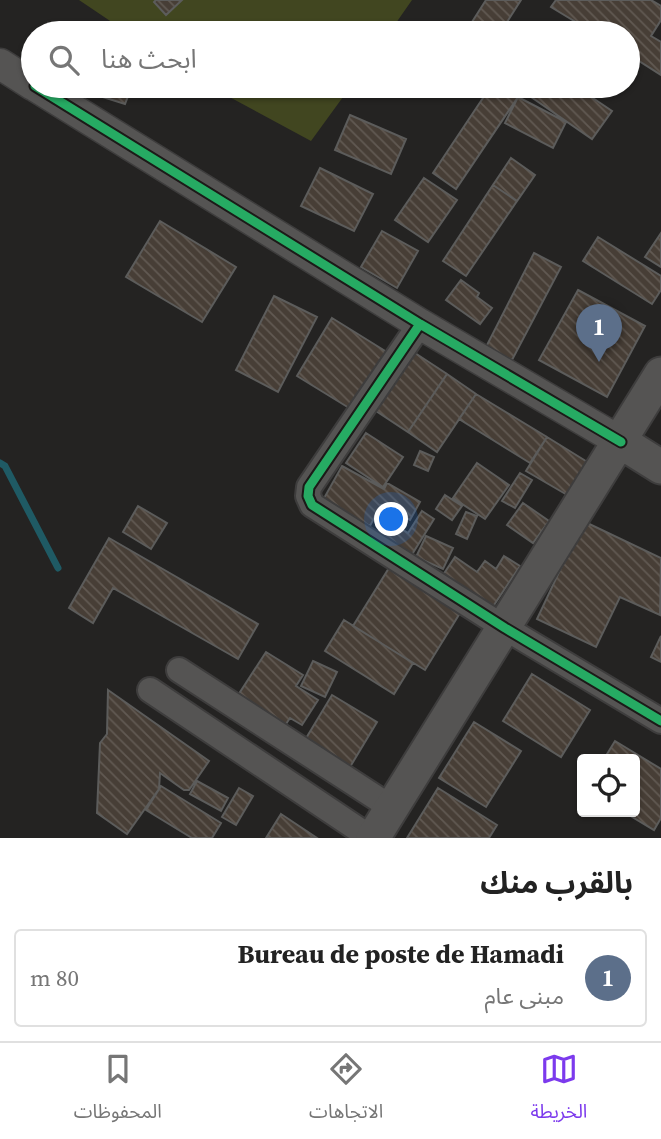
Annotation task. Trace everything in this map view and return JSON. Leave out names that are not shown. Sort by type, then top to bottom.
[{"type":"main road","points":[[372,838],[661,374]]},
{"type":"main road","points":[[621,442],[661,467]]},
{"type":"street","points":[[0,64],[21,77]]},
{"type":"street","points":[[55,98],[420,324],[621,442]]},
{"type":"street","points":[[420,324],[309,487],[308,496],[312,505],[505,628],[661,721]]},
{"type":"street","points":[[179,670],[392,808]]},
{"type":"street","points":[[150,690],[372,838]]},
{"type":"green space","points":[[79,0],[412,0],[397,21],[110,21]]},
{"type":"green space","points":[[231,98],[342,98],[311,141]]},
{"type":"building","points":[[182,0],[166,15],[154,2]]},
{"type":"building","points":[[486,0],[521,0],[508,21],[473,21]]},
{"type":"building","points":[[556,0],[651,0],[661,6],[661,20],[651,36],[661,42],[661,75],[640,62],[640,21],[574,21],[551,7]]},
{"type":"building","points":[[106,98],[127,98],[125,104]]},
{"type":"building","points":[[483,98],[517,98],[456,189],[433,173]]},
{"type":"building","points":[[518,98],[566,122],[553,148],[505,123]]},
{"type":"building","points":[[533,98],[593,98],[612,111],[592,139]]},
{"type":"building","points":[[350,115],[406,139],[391,174],[335,150]]},
{"type":"building","points":[[511,158],[535,175],[517,201],[493,185]]},
{"type":"building","points":[[320,168],[373,194],[354,231],[301,206]]},
{"type":"building","points":[[424,178],[457,200],[428,242],[395,220]]},
{"type":"building","points":[[493,185],[517,201],[466,276],[443,261]]},
{"type":"building","points":[[160,221],[236,267],[202,322],[126,277]]},
{"type":"building","points":[[382,231],[418,251],[397,288],[361,267]]},
{"type":"building","points":[[661,233],[661,267],[645,257]]},
{"type":"building","points":[[598,237],[661,276],[661,290],[652,304],[583,261]]},
{"type":"building","points":[[534,253],[561,267],[512,360],[486,347]]},
{"type":"building","points":[[461,280],[479,293],[477,297],[492,308],[480,324],[446,300]]},
{"type":"building","points":[[578,290],[645,326],[607,397],[539,360]]},
{"type":"building","points":[[274,296],[317,317],[278,392],[236,370]]},
{"type":"building","points":[[332,318],[390,354],[354,411],[297,376]]},
{"type":"building","points":[[415,353],[447,374],[408,432],[376,411]]},
{"type":"building","points":[[447,374],[476,394],[437,452],[408,432]]},
{"type":"building","points":[[476,394],[547,437],[530,463],[459,419]]},
{"type":"building","points":[[366,433],[403,457],[383,487],[346,463]]},
{"type":"building","points":[[547,437],[589,463],[569,496],[526,471]]},
{"type":"building","points":[[420,451],[434,457],[428,471],[414,465]]},
{"type":"building","points":[[477,463],[509,485],[485,519],[453,498]]},
{"type":"building","points":[[342,466],[384,489],[387,483],[420,502],[410,520],[381,505],[370,526],[323,500]]},
{"type":"building","points":[[520,473],[532,480],[515,508],[502,501]]},
{"type":"building","points":[[445,495],[462,506],[452,520],[436,509]]},
{"type":"building","points":[[523,503],[549,521],[533,543],[507,525]]},
{"type":"building","points":[[138,506],[167,523],[151,549],[123,532]]},
{"type":"building","points":[[422,511],[434,519],[411,556],[377,534],[386,519],[408,533]]},
{"type":"building","points":[[466,512],[477,516],[467,539],[456,534]]},
{"type":"building","points":[[583,521],[661,558],[660,615],[620,597],[596,647],[537,619]]},
{"type":"building","points":[[426,536],[453,548],[443,569],[416,557]]},
{"type":"building","points":[[109,538],[258,624],[238,659],[113,588],[93,623],[69,608]]},
{"type":"building","points":[[504,556],[520,566],[490,611],[441,578],[455,557],[477,572],[485,561],[496,569]]},
{"type":"building","points":[[389,568],[460,613],[425,670],[353,626]]},
{"type":"building","points":[[344,620],[413,663],[394,694],[325,651]]},
{"type":"building","points":[[661,636],[661,662],[651,657]]},
{"type":"building","points":[[266,652],[303,675],[296,686],[318,700],[302,725],[290,718],[280,733],[233,703]]},
{"type":"building","points":[[313,661],[337,672],[325,697],[301,686]]},
{"type":"building","points":[[532,674],[590,710],[561,757],[503,721]]},
{"type":"building","points":[[108,690],[209,761],[189,790],[184,790],[160,773],[159,789],[127,834],[97,813],[100,743],[107,734]]},
{"type":"building","points":[[332,695],[377,722],[350,767],[305,740]]},
{"type":"building","points":[[474,722],[521,751],[486,807],[439,778]]},
{"type":"building","points":[[615,741],[636,754],[607,754]]},
{"type":"building","points":[[640,756],[661,769],[661,818],[654,830],[632,817],[640,817]]},
{"type":"building","points":[[197,781],[228,798],[221,811],[190,794]]},
{"type":"building","points":[[161,786],[221,823],[212,838],[192,838],[146,810]]},
{"type":"building","points":[[239,788],[253,796],[236,825],[222,817]]},
{"type":"building","points":[[438,788],[497,825],[489,838],[407,838]]},
{"type":"building","points":[[281,814],[317,838],[266,838]]},
{"type":"waterway","points":[[0,463],[5,466],[58,568]]},
{"type":"cycle path","points":[[54,98],[420,324],[621,442]]},
{"type":"cycle path","points":[[420,324],[309,487],[308,496],[312,505],[505,628],[661,721]]},
{"type":"place","name":"Bureau de poste de Hamadi","points":[[599,362]]}]
